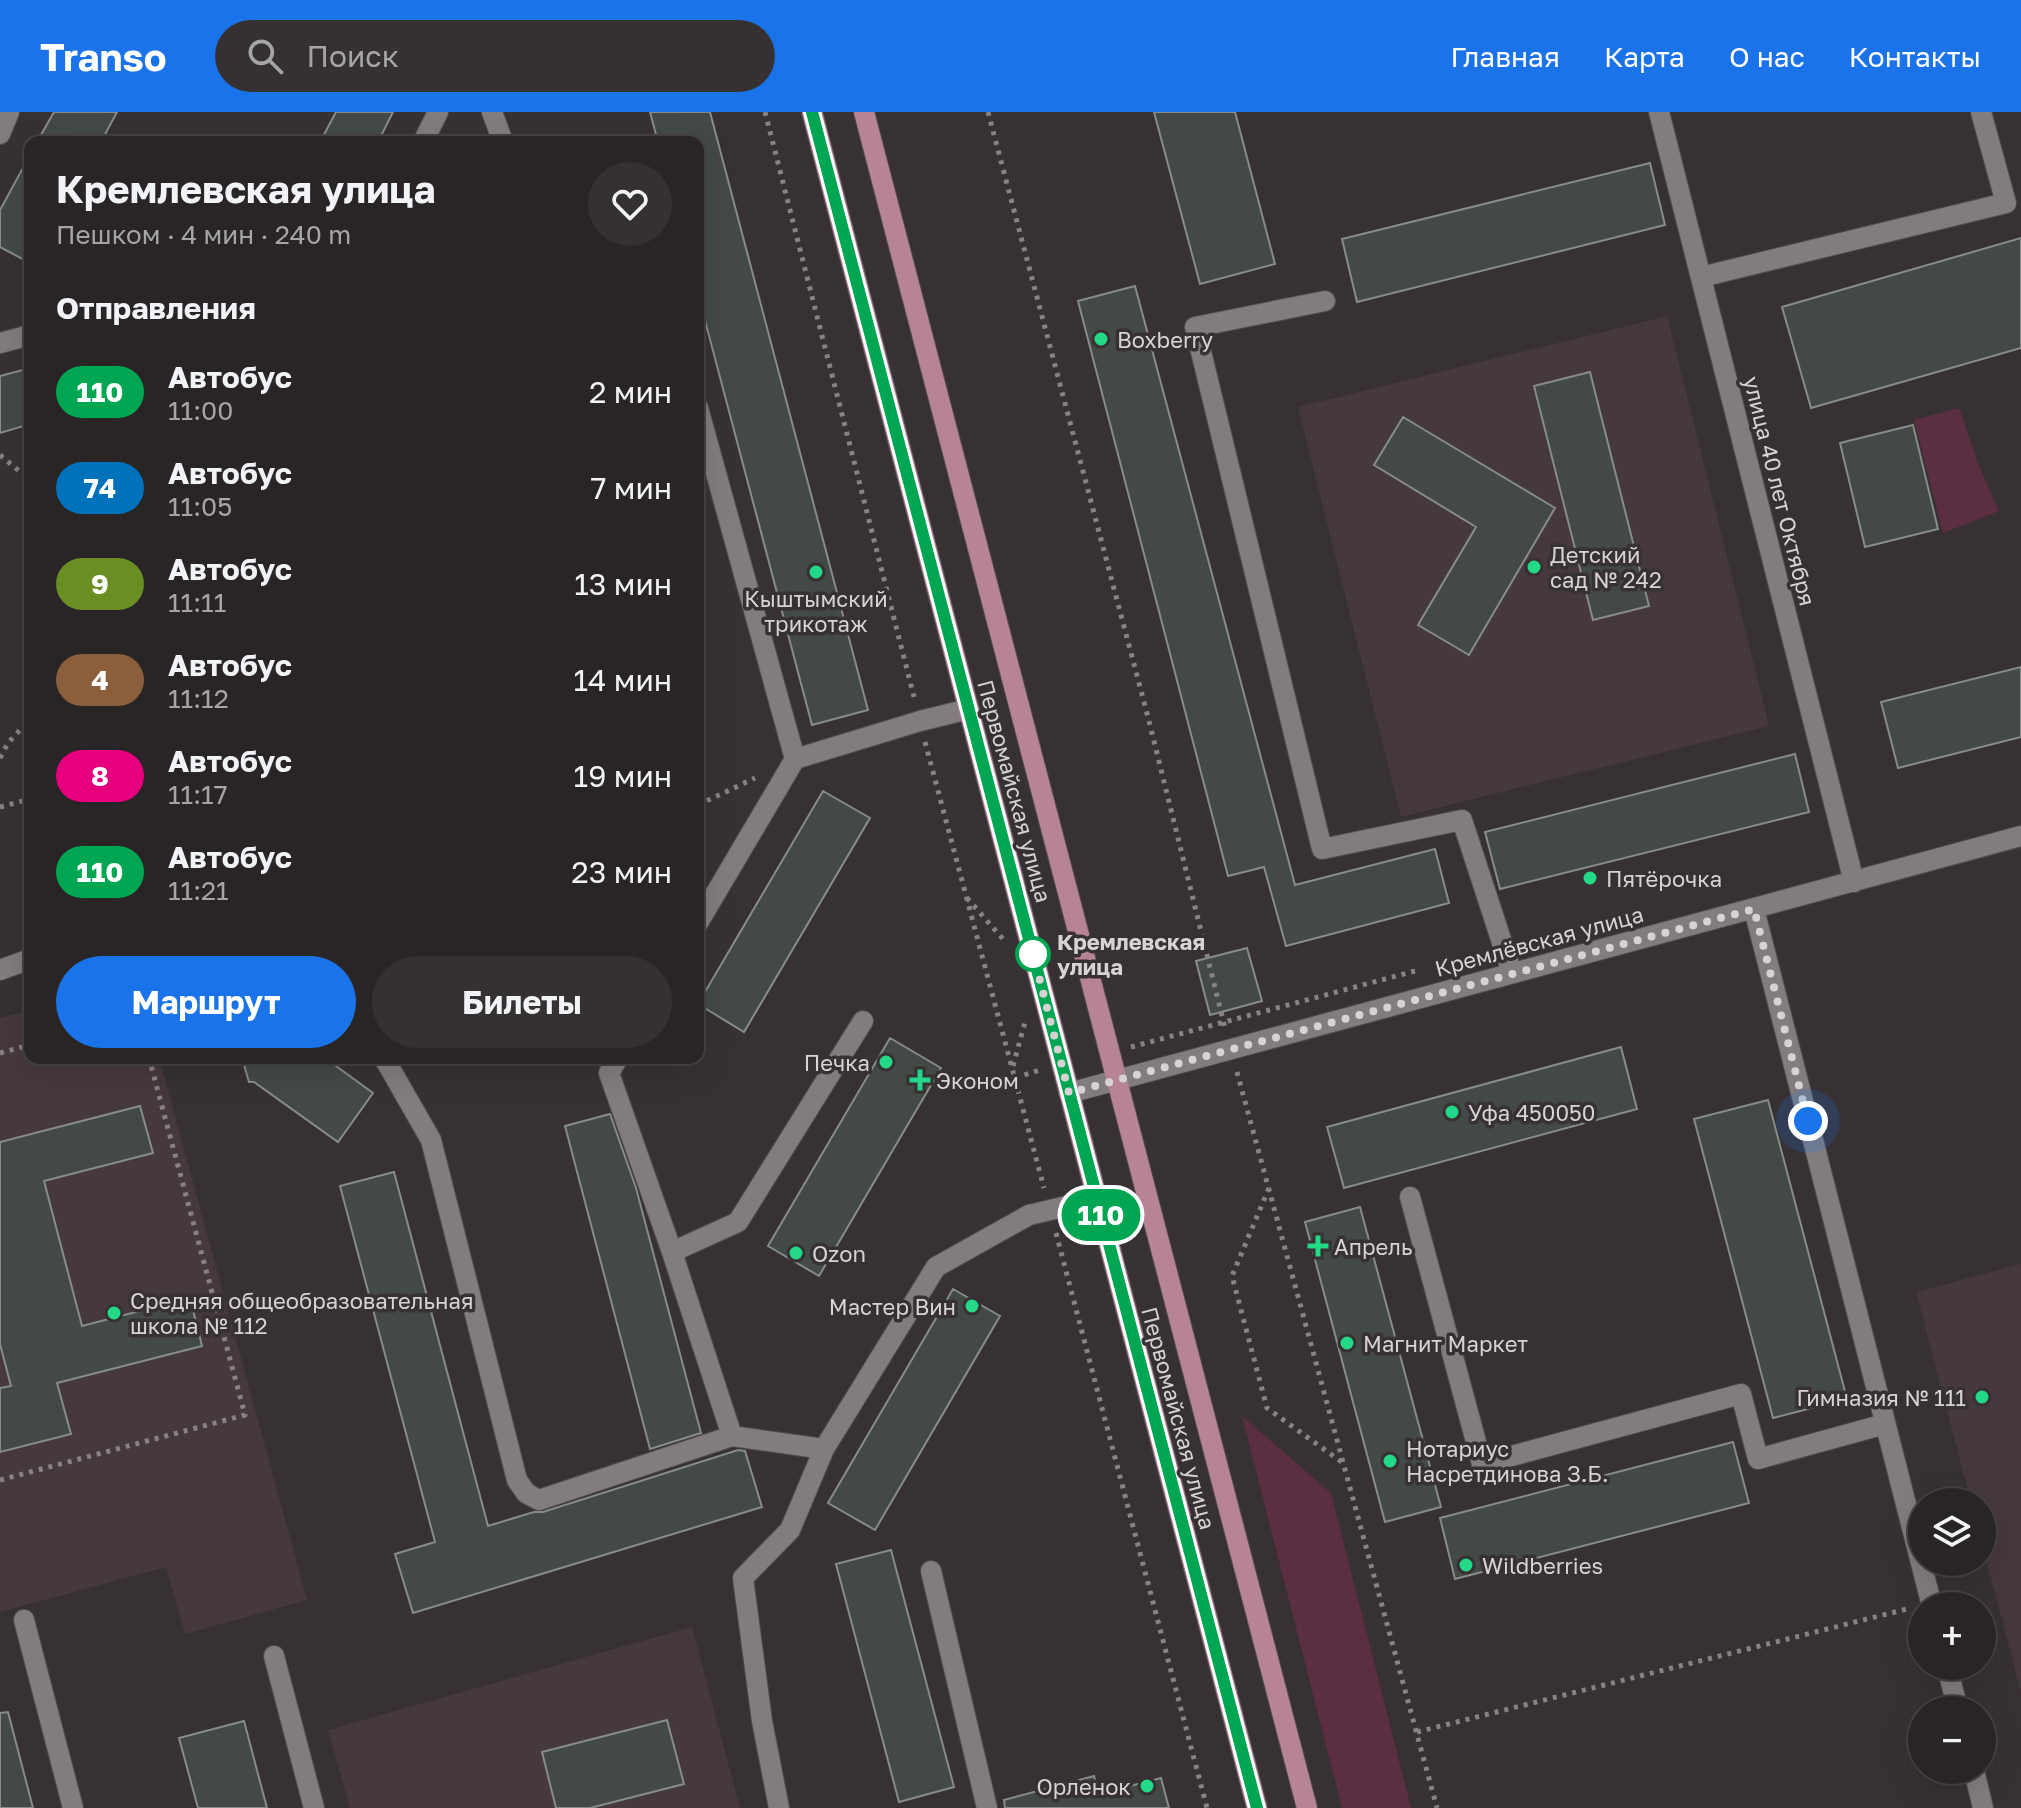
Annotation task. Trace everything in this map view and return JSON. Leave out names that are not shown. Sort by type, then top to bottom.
[{"type":"main road","name":"Первомайская улица","points":[[812,112],[1257,1808]]},
{"type":"main road","name":"Первомайская улица","points":[[864,112],[1307,1808]]},
{"type":"street","points":[[0,134],[9,112]]},
{"type":"street","points":[[426,136],[438,112]]},
{"type":"street","points":[[492,112],[501,136]]},
{"type":"street","name":"улица 40 лет Октября","points":[[1659,112],[1854,882]]},
{"type":"street","points":[[1701,277],[2006,203],[1981,112]]},
{"type":"street","points":[[1325,301],[1195,327],[1322,849],[1462,820],[1512,973]]},
{"type":"street","points":[[0,343],[24,337]]},
{"type":"street","points":[[704,430],[795,759]]},
{"type":"street","points":[[704,913],[795,759],[969,709]]},
{"type":"street","name":"Кремлёвская улица","points":[[1069,1093],[2021,836]]},
{"type":"street","points":[[1754,909],[1928,1592]]},
{"type":"street","points":[[0,970],[24,961]]},
{"type":"street","points":[[672,1252],[738,1222],[863,1021]]},
{"type":"street","points":[[387,1064],[431,1140],[517,1480],[526,1493],[539,1500],[732,1436],[824,1449]]},
{"type":"street","points":[[614,1064],[609,1073],[732,1436]]},
{"type":"street","points":[[1410,1197],[1482,1464],[1741,1394],[1758,1459],[1885,1424]]},
{"type":"street","points":[[779,1808],[762,1721],[743,1578],[790,1530],[824,1449],[936,1267],[1029,1215],[1097,1199]]},
{"type":"street","points":[[931,1571],[987,1808]]},
{"type":"street","points":[[24,1620],[73,1808]]},
{"type":"street","points":[[274,1656],[314,1808]]},
{"type":"street","points":[[1977,1784],[1983,1808]]},
{"type":"path","points":[[765,112],[920,721],[1207,1808]]},
{"type":"path","points":[[988,112],[1149,721],[1230,1048],[1437,1808]]},
{"type":"path","points":[[0,455],[24,475]]},
{"type":"path","points":[[0,758],[8,743],[24,726]]},
{"type":"path","points":[[704,802],[795,759]]},
{"type":"path","points":[[0,807],[24,801]]},
{"type":"path","points":[[967,898],[1004,940],[1007,950]]},
{"type":"path","points":[[1012,1069],[1026,1019]]},
{"type":"path","points":[[0,1053],[24,1047]]},
{"type":"path","points":[[0,1480],[245,1415],[151,1064]]},
{"type":"path","points":[[1269,1187],[1232,1276],[1252,1353],[1267,1408],[1343,1463]]},
{"type":"path","points":[[1417,1732],[1908,1611]]},
{"type":"shaded area","name":"Детский сад № 242","points":[[1667,316],[1769,726],[1401,817],[1298,407]]},
{"type":"shaded area","points":[[1959,408],[1999,511],[1943,533],[1914,420]]},
{"type":"shaded area","name":"Средняя общеобразовательная школа № 112","points":[[24,1012],[24,1064],[161,1064],[307,1600],[185,1634],[166,1567],[0,1612],[0,1018]]},
{"type":"shaded area","name":"Гимназия № 111","points":[[2021,1264],[2021,1692],[1990,1576],[1996,1576],[1996,1488],[1967,1488],[1916,1292]]},
{"type":"shaded area","points":[[1242,1416],[1331,1493],[1411,1808],[1342,1808]]},
{"type":"shaded area","points":[[692,1627],[740,1808],[350,1808],[328,1730]]},
{"type":"building","points":[[54,112],[117,112],[104,136],[40,136]]},
{"type":"building","points":[[336,112],[393,112],[381,136],[323,136]]},
{"type":"building","points":[[650,112],[710,112],[868,710],[812,725],[704,317],[704,136],[656,136]]},
{"type":"building","points":[[1154,112],[1235,112],[1275,264],[1200,284]]},
{"type":"building","points":[[1650,163],[1665,225],[1357,302],[1342,239]]},
{"type":"building","points":[[24,166],[24,260],[0,247],[0,210]]},
{"type":"building","points":[[2021,238],[2021,348],[1811,408],[1782,307]]},
{"type":"building","points":[[1135,286],[1295,885],[1435,849],[1449,903],[1286,946],[1264,867],[1228,876],[1078,301]]},
{"type":"building","points":[[24,370],[24,426],[0,433],[0,376]]},
{"type":"building","points":[[1590,372],[1649,606],[1593,620],[1534,386]]},
{"type":"building","points":[[1403,417],[1555,508],[1469,655],[1418,625],[1476,527],[1374,465]]},
{"type":"building","points":[[1913,425],[1938,529],[1865,547],[1840,443]]},
{"type":"building","points":[[2021,667],[2021,737],[1898,768],[1881,702]]},
{"type":"building","points":[[1795,754],[1809,812],[1500,889],[1485,832]]},
{"type":"building","points":[[823,791],[870,818],[744,1032],[704,1008],[704,994]]},
{"type":"building","points":[[1247,948],[1262,1001],[1210,1015],[1196,961]]},
{"type":"building","points":[[890,1038],[941,1068],[819,1276],[768,1246]]},
{"type":"building","points":[[1621,1047],[1637,1109],[1344,1188],[1327,1127]]},
{"type":"building","points":[[244,1064],[333,1064],[373,1093],[338,1142],[254,1082],[249,1082]]},
{"type":"building","points":[[1768,1100],[1847,1399],[1773,1418],[1694,1119]]},
{"type":"building","points":[[140,1106],[153,1153],[44,1181],[82,1326],[190,1298],[202,1346],[57,1383],[71,1434],[0,1452],[0,1388],[11,1386],[0,1344],[0,1142]]},
{"type":"building","points":[[610,1114],[636,1188],[701,1433],[650,1449],[565,1126]]},
{"type":"building","points":[[394,1172],[488,1526],[543,1512],[738,1450],[745,1451],[762,1507],[413,1613],[395,1554],[435,1542],[340,1186]]},
{"type":"building","points":[[1360,1207],[1441,1507],[1385,1522],[1305,1222]]},
{"type":"building","points":[[953,1289],[1000,1316],[875,1530],[828,1503]]},
{"type":"building","points":[[1733,1442],[1749,1503],[1455,1579],[1440,1518]]},
{"type":"building","points":[[891,1550],[954,1787],[899,1802],[836,1564]]},
{"type":"building","points":[[8,1712],[33,1808],[0,1808],[0,1713]]},
{"type":"building","points":[[667,1720],[684,1784],[590,1808],[556,1808],[542,1752]]},
{"type":"building","points":[[244,1721],[267,1808],[198,1808],[179,1738]]},
{"type":"building","points":[[1094,1776],[1099,1794],[1161,1778],[1169,1808],[1005,1808],[1004,1800]]},
{"type":"bus line","name":"110","points":[[812,112],[1257,1808]]},
{"type":"place","name":"Boxberry","points":[[1101,339]]},
{"type":"place","name":"Детский сад № 242","points":[[1534,567]]},
{"type":"place","name":"Кыштымский трикотаж","points":[[816,572]]},
{"type":"place","name":"Пятёрочка","points":[[1590,878]]},
{"type":"place","name":"Кремлевская улица","points":[[1033,954]]},
{"type":"place","name":"Печка","points":[[886,1062]]},
{"type":"place","name":"Эконом","points":[[920,1080]]},
{"type":"place","name":"Уфа 450050","points":[[1452,1112]]},
{"type":"place","name":"Апрель","points":[[1318,1246]]},
{"type":"place","name":"Ozon","points":[[796,1253]]},
{"type":"place","name":"Мастер Вин","points":[[972,1306]]},
{"type":"place","name":"Средняя общеобразовательная школа № 112","points":[[114,1313]]},
{"type":"place","name":"Магнит Маркет","points":[[1347,1343]]},
{"type":"place","name":"Гимназия № 111","points":[[1982,1397]]},
{"type":"place","name":"Нотариус Насретдинова З.Б.","points":[[1390,1461]]},
{"type":"place","name":"Wildberries","points":[[1466,1565]]},
{"type":"place","name":"Орленок","points":[[1147,1786]]},
{"type":"route","points":[[1033,954],[1031,946],[1069,1093],[1754,909],[1808,1121]]}]
